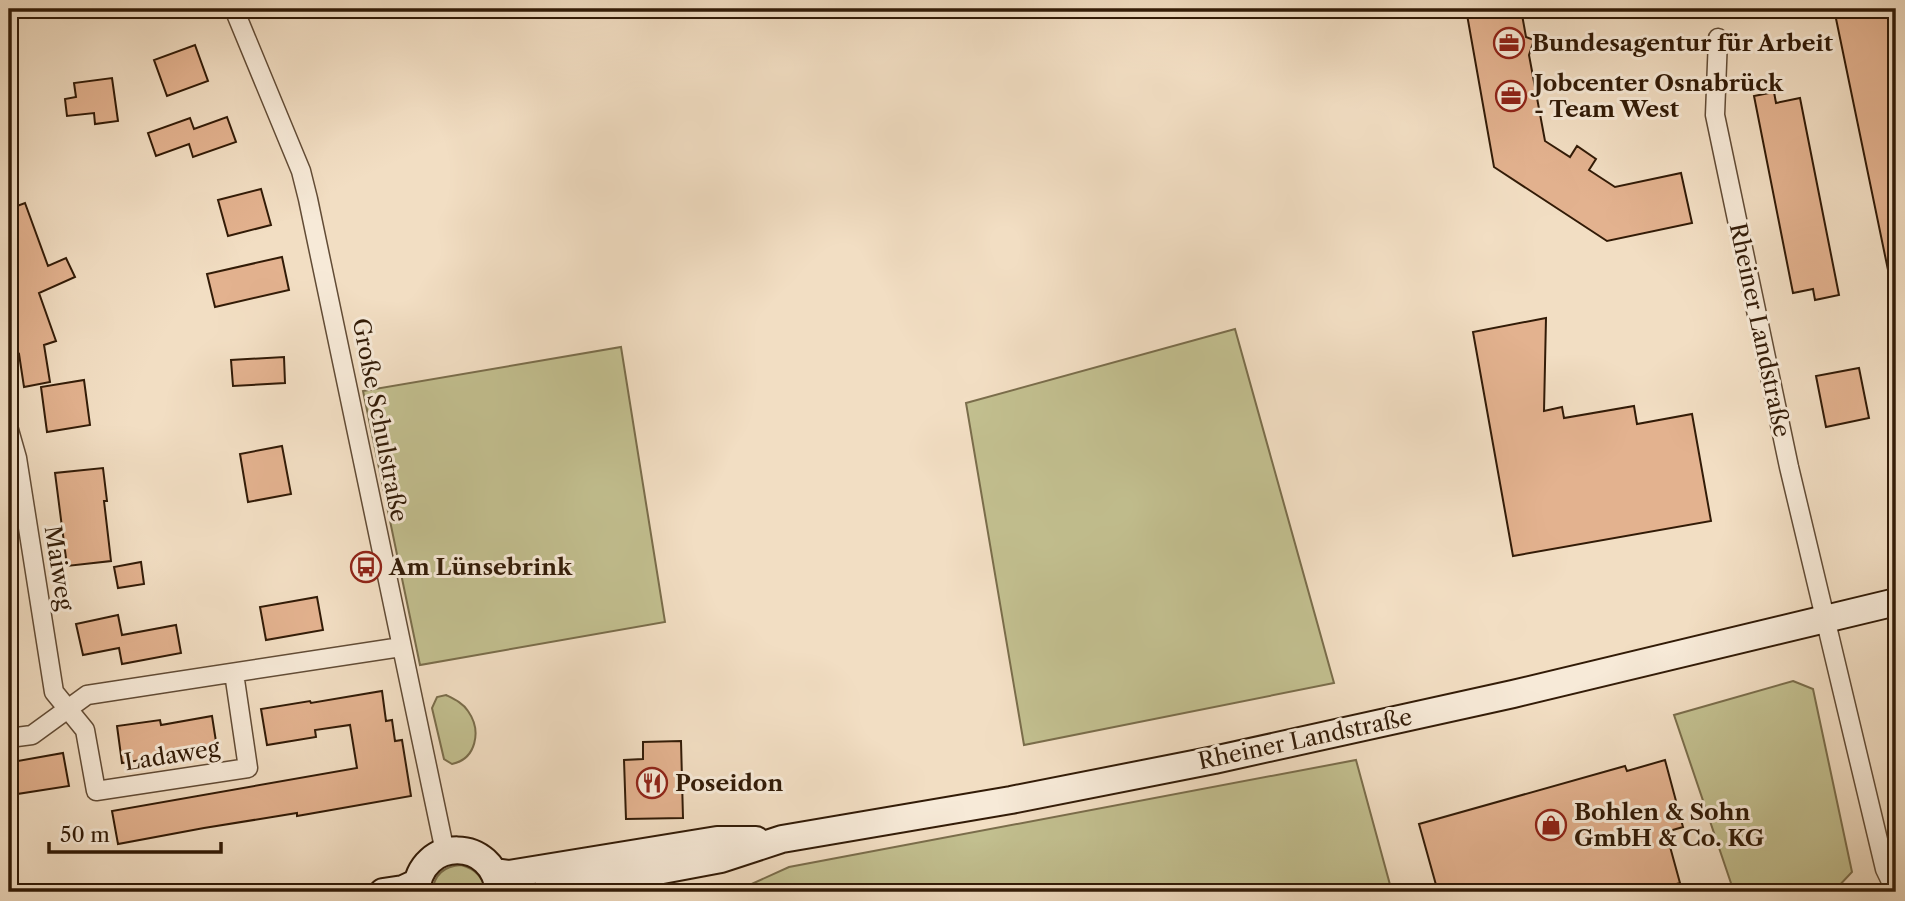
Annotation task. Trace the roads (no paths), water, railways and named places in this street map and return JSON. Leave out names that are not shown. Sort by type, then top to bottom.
[{"type":"street","name":"Große Schulstraße","points":[[234,9],[301,171],[309,199],[445,852]]},
{"type":"street","name":"Rheiner Landstraße","points":[[1718,37],[1715,115],[1824,621]]},
{"type":"street","name":"Maiweg","points":[[9,430],[17,458],[54,692],[67,710]]},
{"type":"street","name":"Rheiner Landstraße","points":[[545,892],[722,859],[782,839],[1011,800],[1214,760],[1513,694],[1896,602]]},
{"type":"street","points":[[1824,621],[1885,869],[1896,892]]},
{"type":"street","points":[[9,738],[32,735],[87,695],[401,647]]},
{"type":"street","name":"Ladaweg","points":[[67,710],[85,730],[96,791],[248,768],[234,673]]},
{"type":"street","name":"Rheiner Landstraße","points":[[497,882],[509,874],[717,840],[782,839]]},
{"type":"street","points":[[383,892],[416,888],[426,864],[445,852],[460,850],[474,853],[486,861],[497,882]]},
{"type":"place","name":"Bundesagentur für Arbeit","points":[[1509,43]]},
{"type":"place","name":"Jobcenter Osnabrück - Team West","points":[[1511,96]]},
{"type":"place","name":"Am Lünsebrink","points":[[366,567]]},
{"type":"place","name":"Poseidon","points":[[652,783]]},
{"type":"place","name":"Bohlen & Sohn GmbH & Co. KG","points":[[1551,825]]}]
